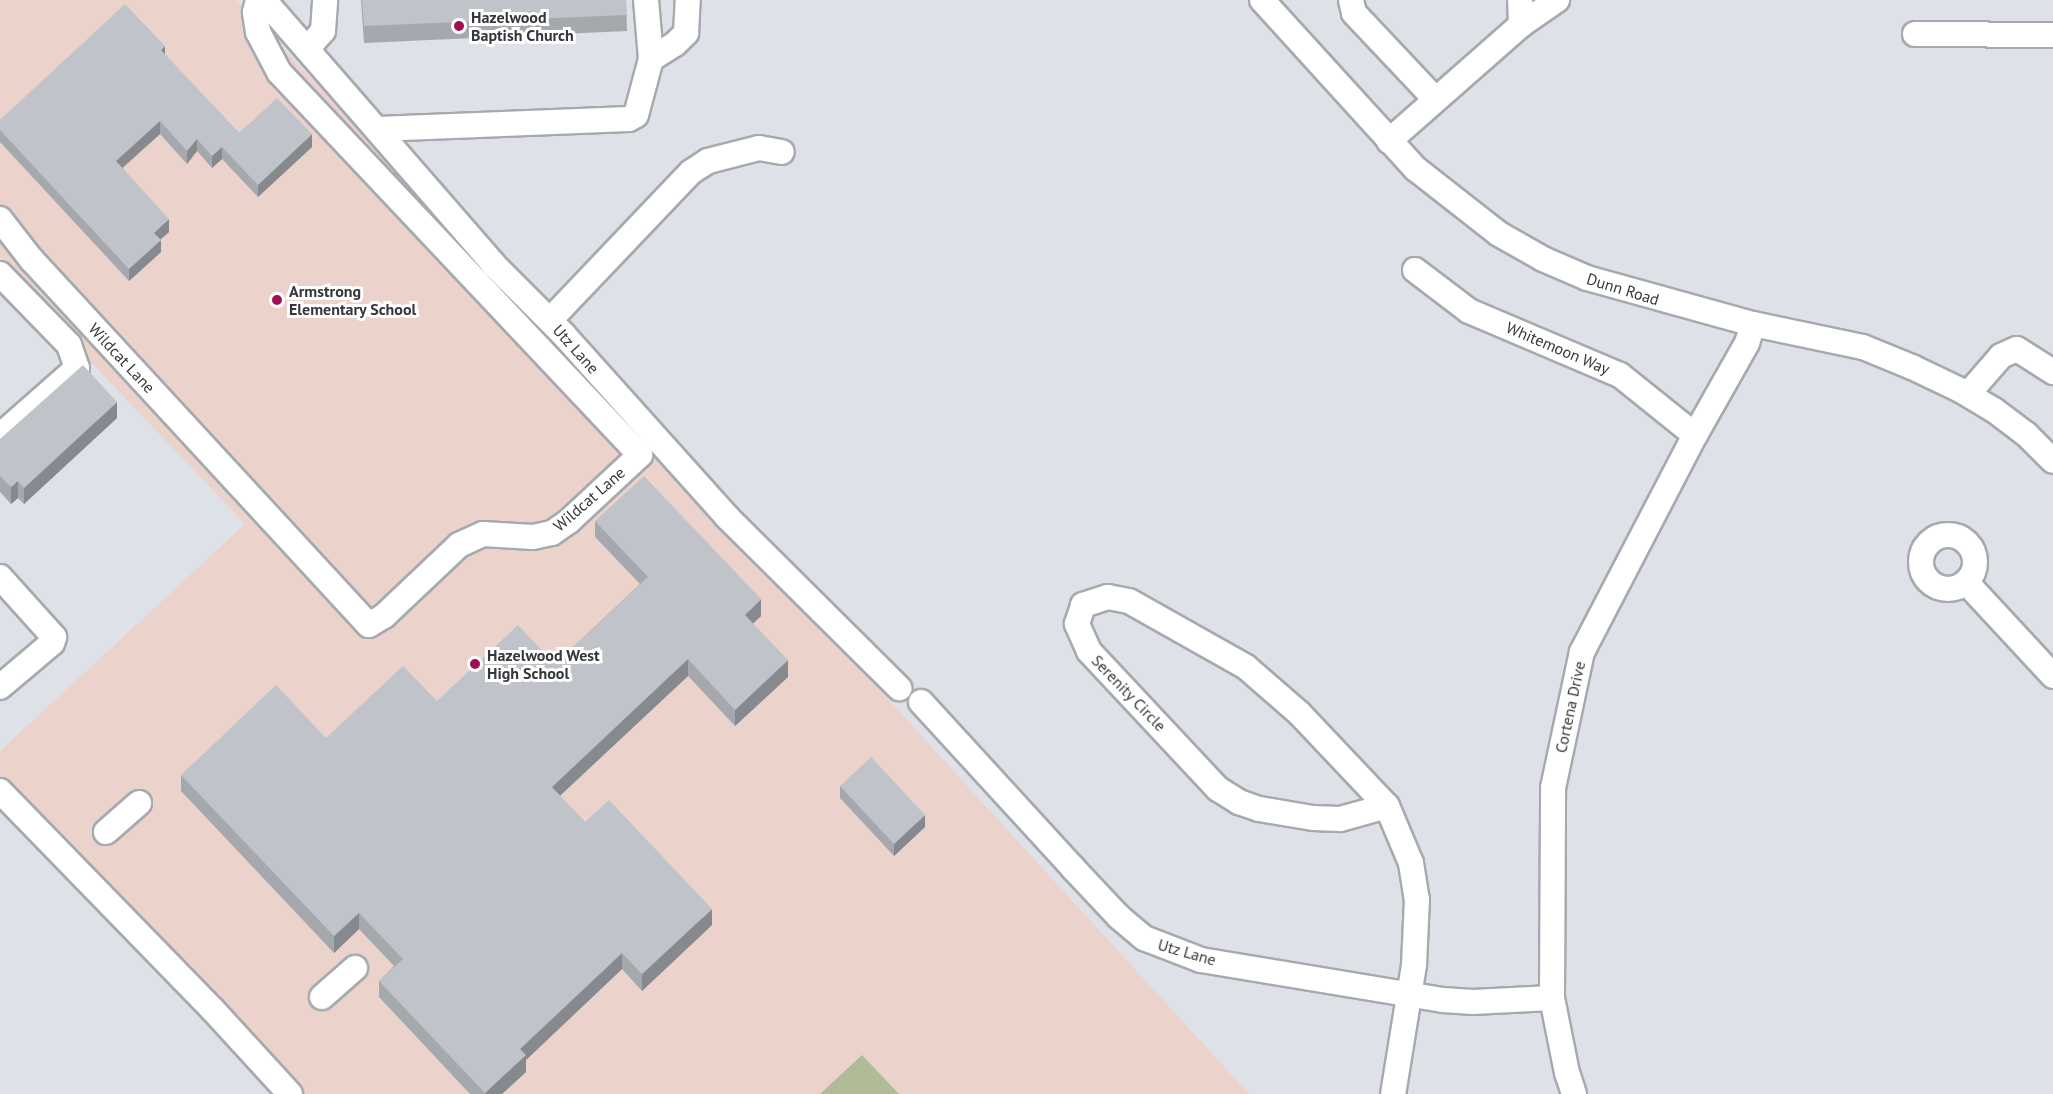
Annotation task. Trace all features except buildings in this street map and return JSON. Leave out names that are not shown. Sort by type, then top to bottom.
[{"type":"street","name":"Wildcat Lane","points":[[0,219],[31,259],[369,625],[384,616],[459,545],[483,534],[533,537],[552,533],[569,521],[640,455],[279,72],[268,55],[258,32],[255,12],[258,0]]},
{"type":"street","name":"Utz Lane","points":[[264,0],[494,265],[550,320],[727,517],[899,688]]},
{"type":"street","points":[[308,48],[323,31],[326,14],[324,0]]},
{"type":"street","points":[[377,129],[629,119],[636,115],[651,59],[646,0]]},
{"type":"street","points":[[651,59],[675,44],[686,33],[688,0]]},
{"type":"street","name":"Dunn Road","points":[[1262,0],[1416,169],[1499,234],[1543,259],[1587,279],[1753,324],[1863,347],[1968,394],[2049,450]]},
{"type":"street","points":[[1351,0],[1354,13],[1435,99]]},
{"type":"street","points":[[1520,0],[1521,25]]},
{"type":"street","points":[[1389,141],[1521,25],[1557,0]]},
{"type":"street","points":[[1915,34],[2053,35]]},
{"type":"street","points":[[550,320],[691,172],[708,161],[759,148],[782,152]]},
{"type":"street","name":"Whitemoon Way","points":[[1415,270],[1469,311],[1620,375],[1695,435]]},
{"type":"street","points":[[0,274],[69,345],[77,368],[0,436]]},
{"type":"street","name":"Cortena Drive","points":[[1574,1094],[1567,1073],[1552,998],[1553,788],[1582,652],[1695,435],[1747,343],[1753,324]]},
{"type":"street","points":[[1968,394],[2001,356],[2017,349],[2053,372]]},
{"type":"street","points":[[0,577],[52,632],[54,638],[52,643],[0,687]]},
{"type":"street","points":[[1966,582],[2053,676]]},
{"type":"street","name":"Serenity Circle","points":[[1388,806],[1340,819],[1313,818],[1258,809],[1239,802],[1218,789],[1089,651],[1077,624],[1083,605],[1108,597],[1128,601],[1246,667],[1299,712],[1388,806],[1411,863],[1417,899],[1414,965],[1393,1094]]},
{"type":"street","name":"Utz Lane","points":[[921,702],[1119,917],[1144,938],[1201,960],[1408,994],[1473,1002],[1552,998]]},
{"type":"street","points":[[0,791],[150,944],[290,1094]]},
{"type":"street","points":[[106,832],[139,802]]},
{"type":"street","points":[[322,997],[355,968]]},
{"type":"shaded area","name":"Hazelwood West High School","points":[[0,0],[237,0],[554,334],[1249,1094],[271,1094],[0,803],[0,751],[245,524],[0,267]]},
{"type":"green space","points":[[862,1055],[899,1094],[820,1094]]},
{"type":"place","name":"Hazelwood Baptish Church","points":[[459,26]]},
{"type":"place","name":"Armstrong Elementary School","points":[[277,300]]},
{"type":"place","name":"Hazelwood West High School","points":[[475,664]]}]
